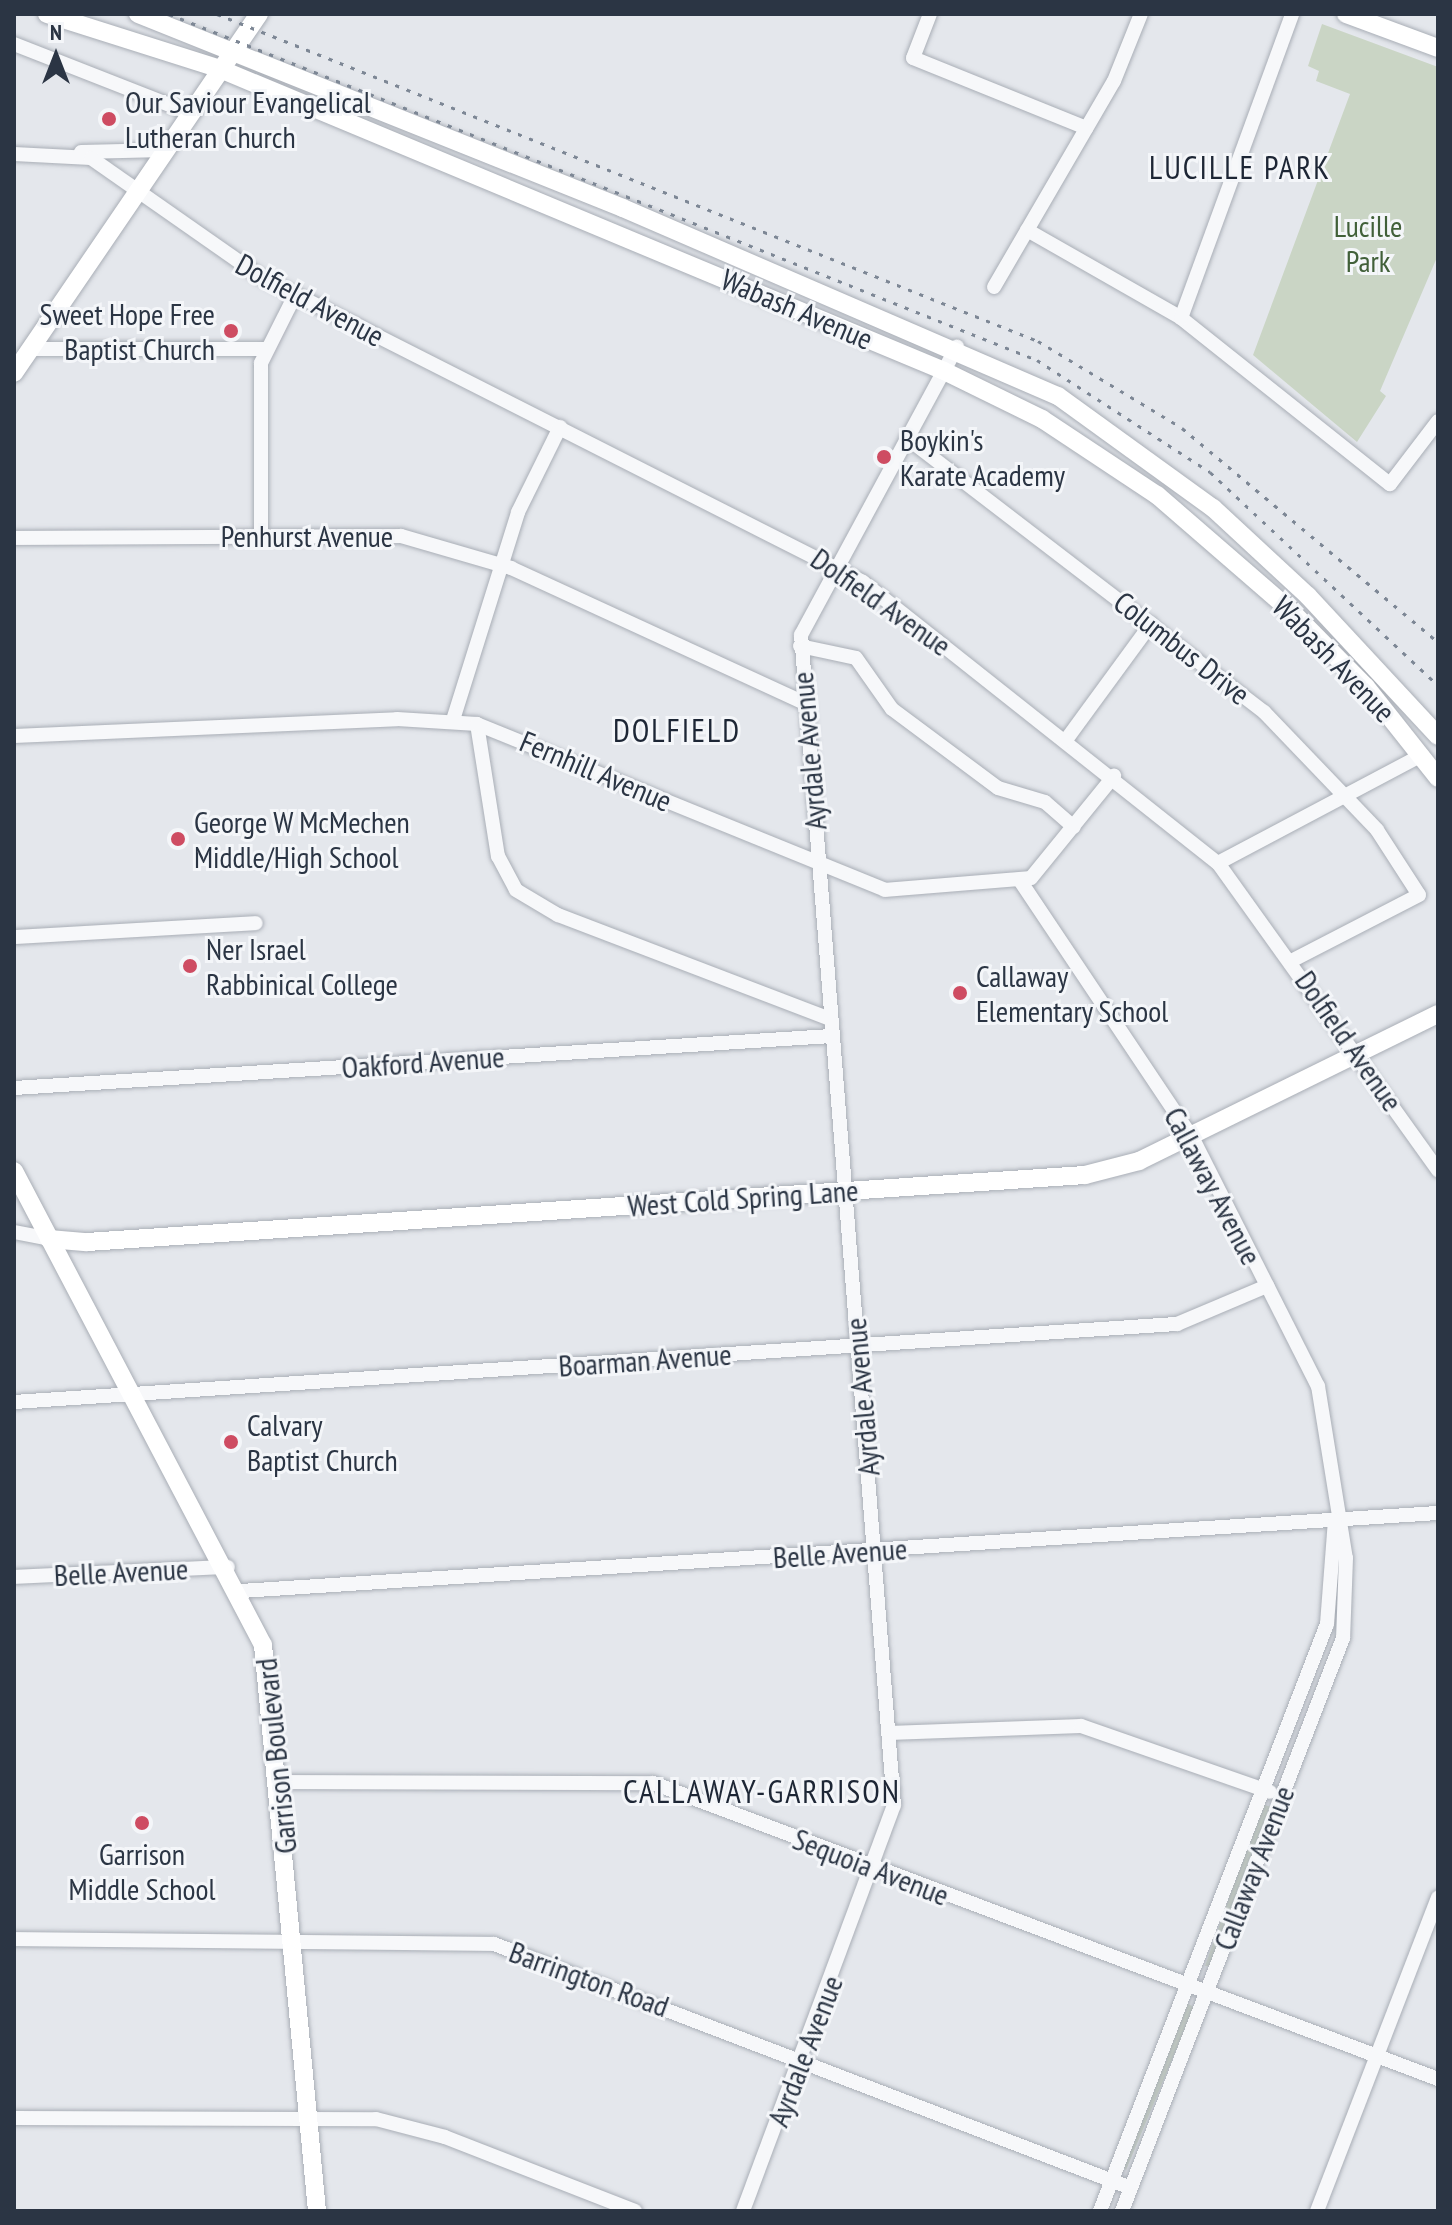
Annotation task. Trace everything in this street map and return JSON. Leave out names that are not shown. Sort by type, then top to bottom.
[{"type":"main road","name":"Wabash Avenue","points":[[47,14],[220,69],[944,371],[1078,439],[1167,503],[1334,653],[1422,755],[1438,778]]},
{"type":"main road","name":"Wabash Avenue","points":[[138,14],[623,208],[957,347],[1058,396],[1172,474],[1308,596],[1438,736]]},
{"type":"main road","points":[[1346,14],[1438,48]]},
{"type":"main road","points":[[14,373],[255,21]]},
{"type":"main road","points":[[612,232],[623,208]]},
{"type":"main road","name":"West Cold Spring Lane","points":[[49,1239],[111,1241],[1085,1175],[1192,1137],[1438,1014]]},
{"type":"main road","name":"Garrison Boulevard","points":[[14,1171],[241,1591],[267,1659],[281,1782],[317,2211]]},
{"type":"street","points":[[930,14],[913,58],[1086,128]]},
{"type":"street","points":[[994,287],[1086,128],[1141,14]]},
{"type":"street","points":[[1181,318],[1292,14]]},
{"type":"street","points":[[14,44],[190,113]]},
{"type":"street","points":[[14,154],[165,150]]},
{"type":"street","name":"Dolfield Avenue","points":[[73,153],[138,190],[244,268],[838,565],[1114,776],[1218,863],[1293,960],[1438,1170]]},
{"type":"street","points":[[1027,230],[1181,318],[1390,484],[1438,421]]},
{"type":"street","points":[[261,535],[261,363],[295,295]]},
{"type":"street","name":"Ayrdale Avenue","points":[[743,2211],[876,1868],[893,1815],[889,1733],[800,646],[804,625],[957,347]]},
{"type":"street","points":[[30,349],[267,349]]},
{"type":"street","points":[[453,720],[528,488],[560,427]]},
{"type":"street","name":"Columbus Drive","points":[[907,438],[1264,712],[1349,796],[1419,895],[1293,960]]},
{"type":"street","name":"Penhurst Avenue","points":[[14,538],[401,536],[500,567],[805,703]]},
{"type":"street","points":[[1066,740],[1151,624]]},
{"type":"street","points":[[800,646],[856,658],[892,709],[998,788],[1045,802],[1074,827]]},
{"type":"street","name":"Fernhill Avenue","points":[[14,736],[453,720],[477,724],[819,867],[885,890],[1021,882]]},
{"type":"street","points":[[477,724],[498,856],[516,890],[541,908],[831,1019]]},
{"type":"street","points":[[1218,863],[1422,755]]},
{"type":"street","points":[[1021,882],[1039,872],[1114,776]]},
{"type":"street","name":"Callaway Avenue","points":[[1021,882],[1192,1137],[1323,1401],[1335,1519],[1346,1558],[1348,1623],[1122,2211]]},
{"type":"street","points":[[14,937],[256,923]]},
{"type":"street","name":"Oakford Avenue","points":[[14,1088],[832,1036]]},
{"type":"street","name":"West Cold Spring Lane","points":[[14,1232],[49,1239]]},
{"type":"street","name":"Boarman Avenue","points":[[14,1402],[1188,1322],[1267,1286]]},
{"type":"street","name":"Belle Avenue","points":[[241,1591],[1438,1513]]},
{"type":"street","name":"Callaway Avenue","points":[[1100,2211],[1327,1624],[1335,1519]]},
{"type":"street","name":"Belle Avenue","points":[[14,1577],[228,1567]]},
{"type":"street","points":[[1327,1624],[1348,1623]]},
{"type":"street","points":[[889,1733],[1081,1726],[1281,1796]]},
{"type":"street","name":"Sequoia Avenue","points":[[281,1782],[644,1782],[876,1868],[1186,1990],[1207,1991],[1438,2079]]},
{"type":"street","points":[[1317,2211],[1438,1898]]},
{"type":"street","name":"Barrington Road","points":[[14,1939],[294,1939],[494,1944],[801,2059],[1131,2188]]},
{"type":"street","points":[[14,2118],[309,2118],[417,2127],[635,2211]]},
{"type":"green space","name":"Lucille Park","points":[[1322,24],[1438,67],[1438,255],[1380,391],[1386,396],[1357,442],[1253,355],[1350,94],[1316,81],[1319,71],[1308,66]]},
{"type":"green space","points":[[1262,1804],[1271,1807],[1211,1966],[1205,1966]]},
{"type":"green space","points":[[1186,2003],[1194,2007],[1126,2170],[1123,2167]]},
{"type":"railway","points":[[169,14],[1037,360],[1210,472],[1438,685]]},
{"type":"railway","points":[[217,14],[1038,341],[1182,428],[1438,642]]},
{"type":"place","name":"Our Saviour Evangelical Lutheran Church","points":[[109,119]]},
{"type":"place","name":"Sweet Hope Free Baptist Church","points":[[231,331]]},
{"type":"place","name":"Boykin's Karate Academy","points":[[884,457]]},
{"type":"place","name":"George W McMechen Middle/High School","points":[[178,839]]},
{"type":"place","name":"Ner Israel Rabbinical College","points":[[190,966]]},
{"type":"place","name":"Callaway Elementary School","points":[[960,993]]},
{"type":"place","name":"Calvary Baptist Church","points":[[231,1442]]},
{"type":"place","name":"Garrison Middle School","points":[[142,1823]]},
{"type":"district","name":"LUCILLE PARK","points":[[1240,167]]},
{"type":"district","name":"DOLFIELD","points":[[677,730]]},
{"type":"district","name":"CALLAWAY-GARRISON","points":[[762,1791]]}]
